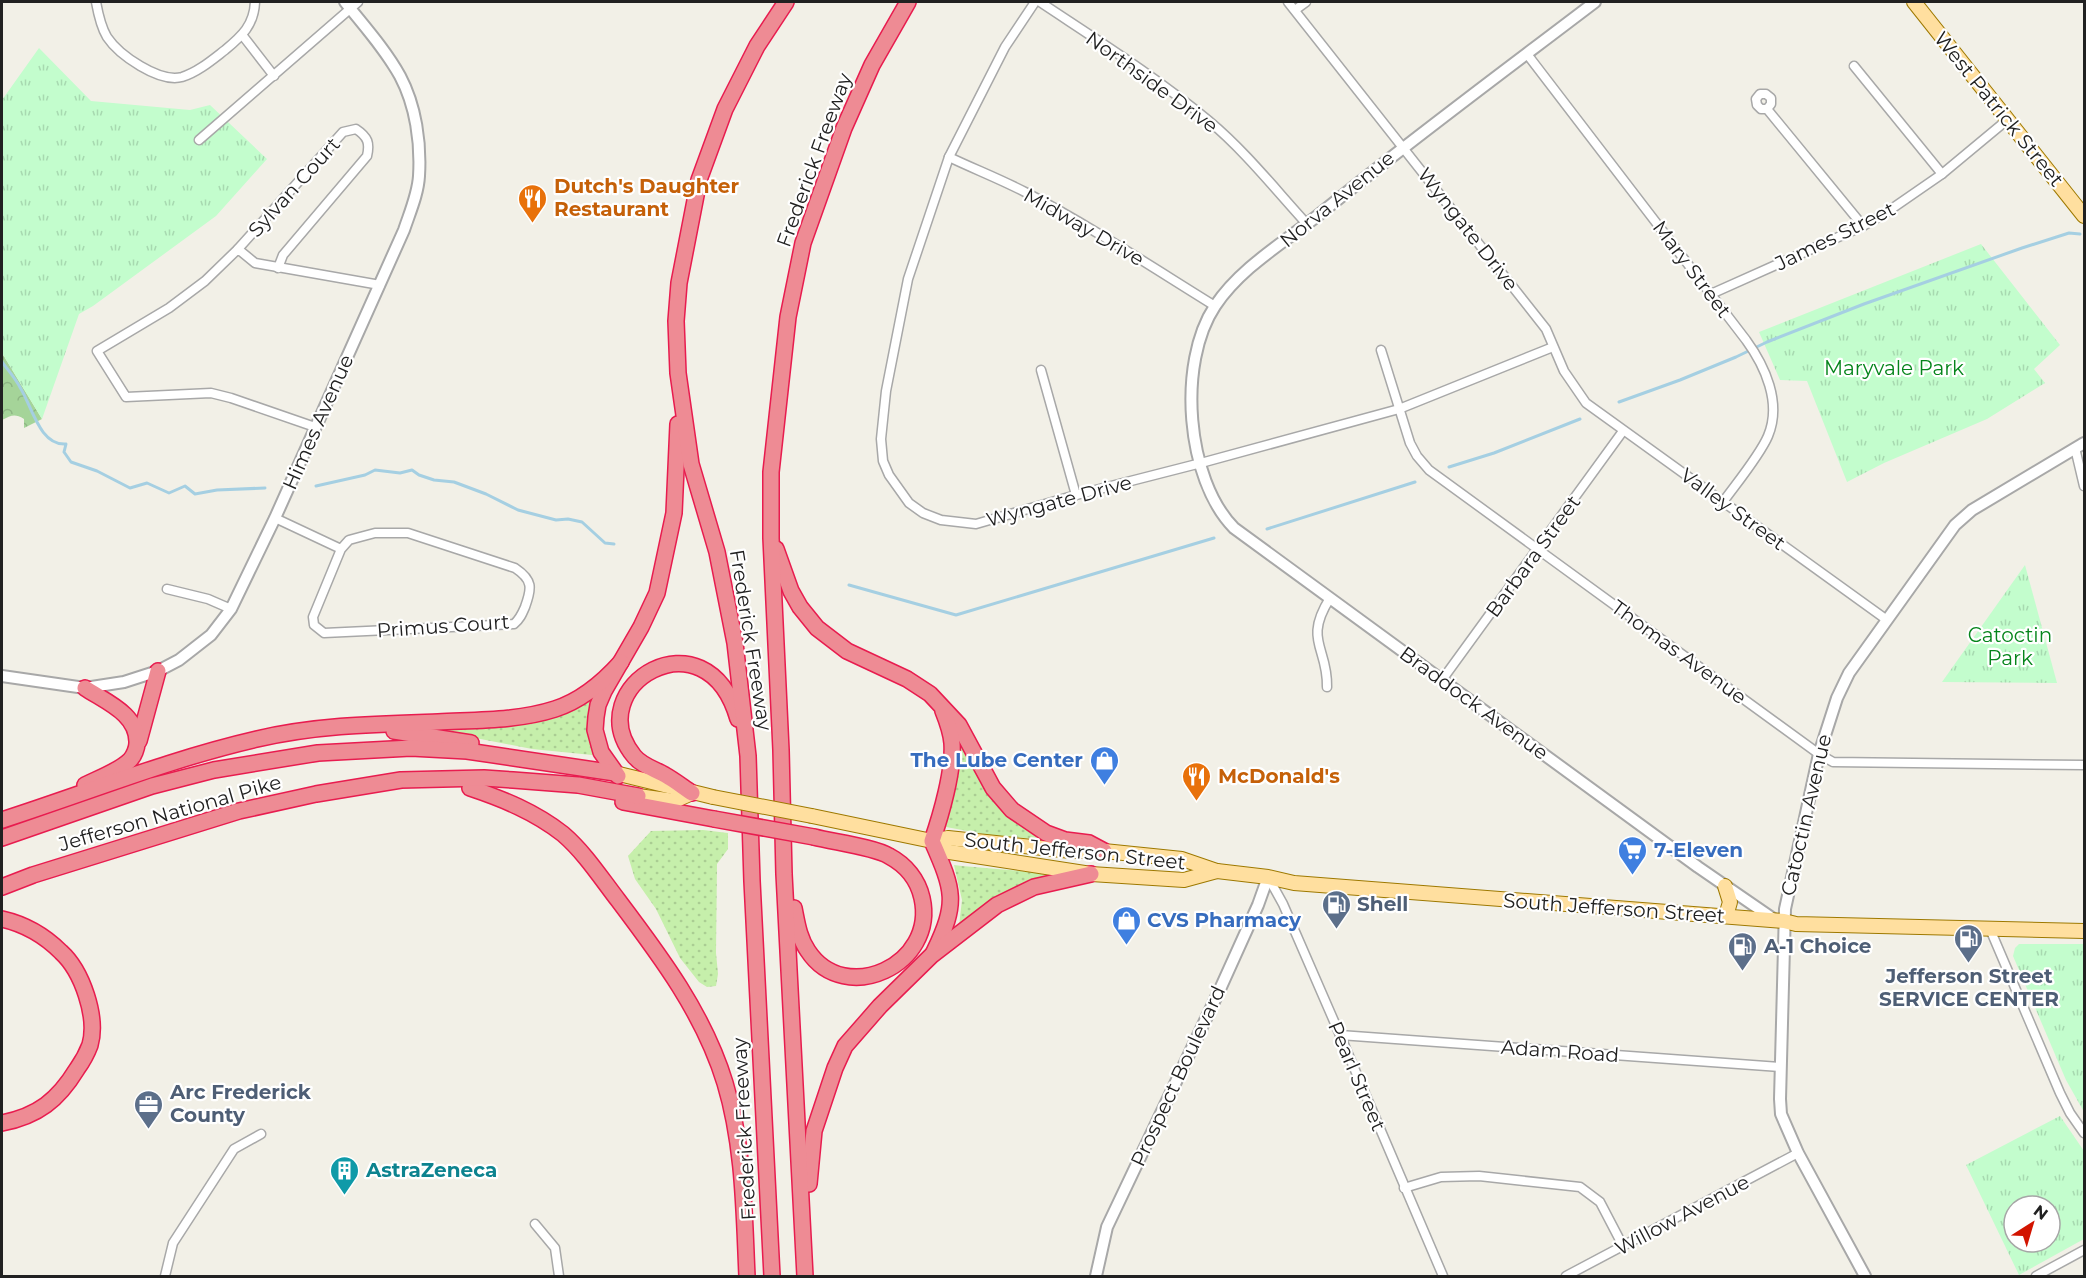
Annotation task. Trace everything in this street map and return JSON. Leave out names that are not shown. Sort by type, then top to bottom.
[{"type":"highway","name":"Frederick Freeway","points":[[772,1276],[748,756],[735,644],[717,552],[691,464],[678,373],[676,321],[679,283],[699,180],[725,109],[757,46],[786,2]]},
{"type":"highway","name":"Frederick Freeway","points":[[805,1276],[784,873],[771,538],[771,472],[788,317],[803,243],[844,128],[872,65],[908,2]]},
{"type":"highway","points":[[638,796],[624,784],[600,752],[596,717],[604,691],[641,627],[657,593],[674,513],[678,449],[678,373]]},
{"type":"highway","points":[[771,538],[791,591],[800,607],[817,628],[847,651],[912,682],[942,706],[959,725],[993,788],[1012,810],[1028,823],[1065,840],[1089,843],[1104,851]]},
{"type":"highway","points":[[2,820],[207,752],[259,739],[348,725],[526,716],[556,708],[578,698],[610,674],[621,662]]},
{"type":"highway","points":[[692,793],[665,774],[636,758],[624,737],[621,725],[624,701],[637,680],[647,673],[663,666],[681,664],[694,666],[715,678],[729,697],[748,756]]},
{"type":"highway","points":[[46,806],[130,759],[137,747],[158,671]]},
{"type":"highway","points":[[85,688],[131,721],[137,733],[137,747]]},
{"type":"highway","points":[[932,955],[947,924],[951,903],[947,875],[932,841],[939,823],[951,765],[952,742],[942,706]]},
{"type":"highway","points":[[348,725],[470,743],[541,761]]},
{"type":"highway","name":"Jefferson National Pike","points":[[2,838],[152,786],[214,770],[318,753],[411,748],[467,751],[615,773]]},
{"type":"highway","name":"Jefferson National Pike","points":[[2,887],[33,875],[239,811],[316,794],[401,780],[484,778],[578,785],[638,796]]},
{"type":"highway","points":[[383,784],[400,788],[470,788],[587,796],[814,837],[884,853],[907,869],[919,888],[924,910],[921,932],[911,951],[888,970],[867,976],[844,975],[824,966],[808,951],[798,930],[784,873]]},
{"type":"highway","points":[[470,788],[525,809],[553,826],[575,846],[654,948],[694,1010],[725,1083],[734,1122],[742,1167],[747,1276]]},
{"type":"highway","points":[[804,1247],[814,1131],[835,1068],[845,1047],[855,1034],[932,955],[979,917],[1013,896],[1034,887],[1091,874]]},
{"type":"highway","points":[[2,920],[25,926],[45,938],[63,953],[78,975],[88,1000],[92,1022],[90,1044],[69,1083],[57,1097],[45,1107],[2,1123]]},
{"type":"main road","name":"West Patrick Street","points":[[1914,2],[2085,216]]},
{"type":"main road","name":"Jefferson National Pike","points":[[615,773],[692,793]]},
{"type":"main road","name":"South Jefferson Street","points":[[638,796],[674,801],[692,793],[932,841],[948,838],[1071,851],[1104,851],[1182,859],[1217,871],[1268,877],[1294,883],[1726,916],[1796,924],[2085,931]]},
{"type":"main road","name":"South Jefferson Street","points":[[932,841],[943,851],[1091,874],[1184,880],[1217,871]]},
{"type":"main road","points":[[1725,886],[1730,902],[1726,916]]},
{"type":"street","points":[[96,2],[107,36],[114,44],[139,64],[156,74],[169,77],[180,77],[195,71],[243,36],[252,19],[255,2]]},
{"type":"street","name":"Wyngate Drive","points":[[1035,2],[1005,47],[949,157],[908,279],[886,391],[881,439],[883,461],[889,475],[909,503],[923,513],[941,520],[976,524],[1399,409],[1553,346]]},
{"type":"street","name":"Northside Drive","points":[[1040,2],[1170,90],[1211,122],[1248,158],[1307,224]]},
{"type":"street","name":"Wyngate Drive","points":[[1288,2],[1546,329],[1564,371],[1580,397]]},
{"type":"street","points":[[1295,10],[1306,2]]},
{"type":"street","name":"Norva Avenue","points":[[1201,463],[1191,414],[1190,392],[1195,356],[1215,306],[1242,276],[1403,146],[1595,2]]},
{"type":"street","points":[[200,140],[274,76],[351,4]]},
{"type":"street","name":"Himes Avenue","points":[[2,676],[85,688],[124,682],[158,671],[179,660],[211,635],[231,609],[275,518],[380,285],[415,199],[419,176],[417,126],[410,100],[400,77],[351,4]]},
{"type":"street","points":[[243,36],[274,76]]},
{"type":"street","name":"Mary Street","points":[[1527,54],[1758,356],[1767,379],[1773,409],[1772,426],[1767,439],[1723,502]]},
{"type":"street","points":[[1854,66],[1942,174]]},
{"type":"street","points":[[1767,109],[1863,226]]},
{"type":"street","name":"James Street","points":[[1711,294],[1863,226],[1913,196],[2007,120]]},
{"type":"street","name":"Sylvan Court","points":[[238,249],[343,132],[356,129],[365,135],[370,144],[367,156],[283,255],[278,268]]},
{"type":"street","name":"Midway Drive","points":[[949,157],[1022,190],[1055,208],[1215,306]]},
{"type":"street","points":[[315,427],[211,393],[126,397],[98,351],[169,308],[205,280],[238,249],[255,263],[380,285]]},
{"type":"street","name":"Thomas Avenue","points":[[1382,350],[1410,444],[1429,470],[1819,754],[1833,762],[2085,765]]},
{"type":"street","points":[[1041,370],[1076,495]]},
{"type":"street","name":"Valley Street","points":[[1580,397],[1623,431],[1887,620]]},
{"type":"street","name":"Barbara Street","points":[[1442,680],[1623,431]]},
{"type":"street","points":[[2080,446],[2085,486]]},
{"type":"street","name":"Catoctin Avenue","points":[[1865,1276],[1798,1153],[1781,1114],[1780,921],[1785,909],[1819,754],[1828,723],[1849,674],[1963,517],[2080,446]]},
{"type":"street","name":"Braddock Avenue","points":[[1201,463],[1214,503],[1234,528],[1725,886],[1780,921]]},
{"type":"street","points":[[275,518],[341,549]]},
{"type":"street","name":"Primus Court","points":[[375,533],[408,533],[515,568],[525,575],[530,584],[530,592],[520,619],[514,624],[324,633],[314,625],[313,617],[341,549],[349,540],[375,533]]},
{"type":"street","points":[[167,589],[208,599],[231,609]]},
{"type":"street","points":[[1327,687],[1326,670],[1318,645],[1317,626],[1329,598]]},
{"type":"street","name":"Pearl Street","points":[[1268,877],[1283,904],[1443,1276]]},
{"type":"street","name":"Prospect Boulevard","points":[[1096,1276],[1107,1227],[1221,987],[1258,905],[1268,877]]},
{"type":"street","points":[[1990,929],[2060,1094],[2070,1113],[2085,1133]]},
{"type":"street","name":"Adam Road","points":[[1340,1035],[1780,1067]]},
{"type":"street","points":[[165,1276],[174,1243],[234,1149],[261,1134]]},
{"type":"street","name":"Willow Avenue","points":[[1566,1276],[1798,1153]]},
{"type":"street","points":[[1404,1188],[1441,1177],[1479,1176],[1580,1187],[1600,1202],[1623,1246]]},
{"type":"street","points":[[535,1224],[555,1248],[560,1276]]},
{"type":"street","points":[[2036,1276],[2085,1250]]},
{"type":"green space","points":[[39,48],[91,101],[190,110],[210,105],[267,159],[216,216],[79,314],[42,419],[2,353],[2,100]]},
{"type":"green space","name":"Maryvale Park","points":[[1981,244],[2060,345],[2034,369],[2045,383],[1987,419],[1884,463],[1847,482],[1807,381],[1780,380],[1759,332]]},
{"type":"green space","points":[[2,353],[42,419],[24,428],[24,419],[18,416],[2,420]]},
{"type":"green space","name":"Catoctin Park","points":[[2025,565],[2057,683],[1942,682]]},
{"type":"green space","points":[[594,691],[594,754],[592,755],[532,749],[409,725],[508,724]]},
{"type":"green space","points":[[956,731],[972,761],[1046,840],[989,835],[946,827],[958,755]]},
{"type":"green space","points":[[703,830],[728,833],[728,849],[717,864],[716,953],[718,974],[716,986],[707,987],[699,982],[680,958],[656,909],[635,879],[628,856],[651,831]]},
{"type":"green space","points":[[954,865],[1055,874],[959,926],[962,900]]},
{"type":"green space","points":[[2019,944],[2084,944],[2084,1112],[2066,1080],[2013,956]]},
{"type":"green space","points":[[2060,1116],[2084,1151],[2084,1239],[2062,1251],[2062,1194],[2002,1194],[2002,1240],[1966,1165]]},
{"type":"green space","points":[[2009,1254],[2057,1254],[2019,1275]]},
{"type":"waterway","points":[[1619,402],[1680,380],[1767,342],[1864,304],[2022,248],[2069,233],[2080,234]]},
{"type":"waterway","points":[[2,362],[19,385],[43,432],[57,443],[66,444],[64,452],[71,462],[97,471],[130,488],[147,483],[169,493],[185,486],[195,494],[217,490],[265,488]]},
{"type":"waterway","points":[[1449,467],[1494,453],[1580,419]]},
{"type":"waterway","points":[[316,486],[365,475],[375,470],[400,473],[412,470],[434,480],[454,482],[486,494],[518,510],[556,520],[568,519],[582,522],[605,543],[614,544]]},
{"type":"waterway","points":[[1267,529],[1415,482]]},
{"type":"waterway","points":[[849,585],[956,615],[1214,538]]},
{"type":"place","name":"Dutch's Daughter Restaurant","points":[[533,224]]},
{"type":"place","name":"The Lube Center","points":[[1104,786]]},
{"type":"place","name":"McDonald's","points":[[1197,802]]},
{"type":"place","name":"7-Eleven","points":[[1633,876]]},
{"type":"place","name":"Shell","points":[[1336,930]]},
{"type":"place","name":"CVS Pharmacy","points":[[1126,946]]},
{"type":"place","name":"Jefferson Street SERVICE CENTER","points":[[1969,964]]},
{"type":"place","name":"A-1 Choice","points":[[1743,972]]},
{"type":"place","name":"Arc Frederick County","points":[[149,1130]]},
{"type":"place","name":"AstraZeneca","points":[[345,1196]]}]
